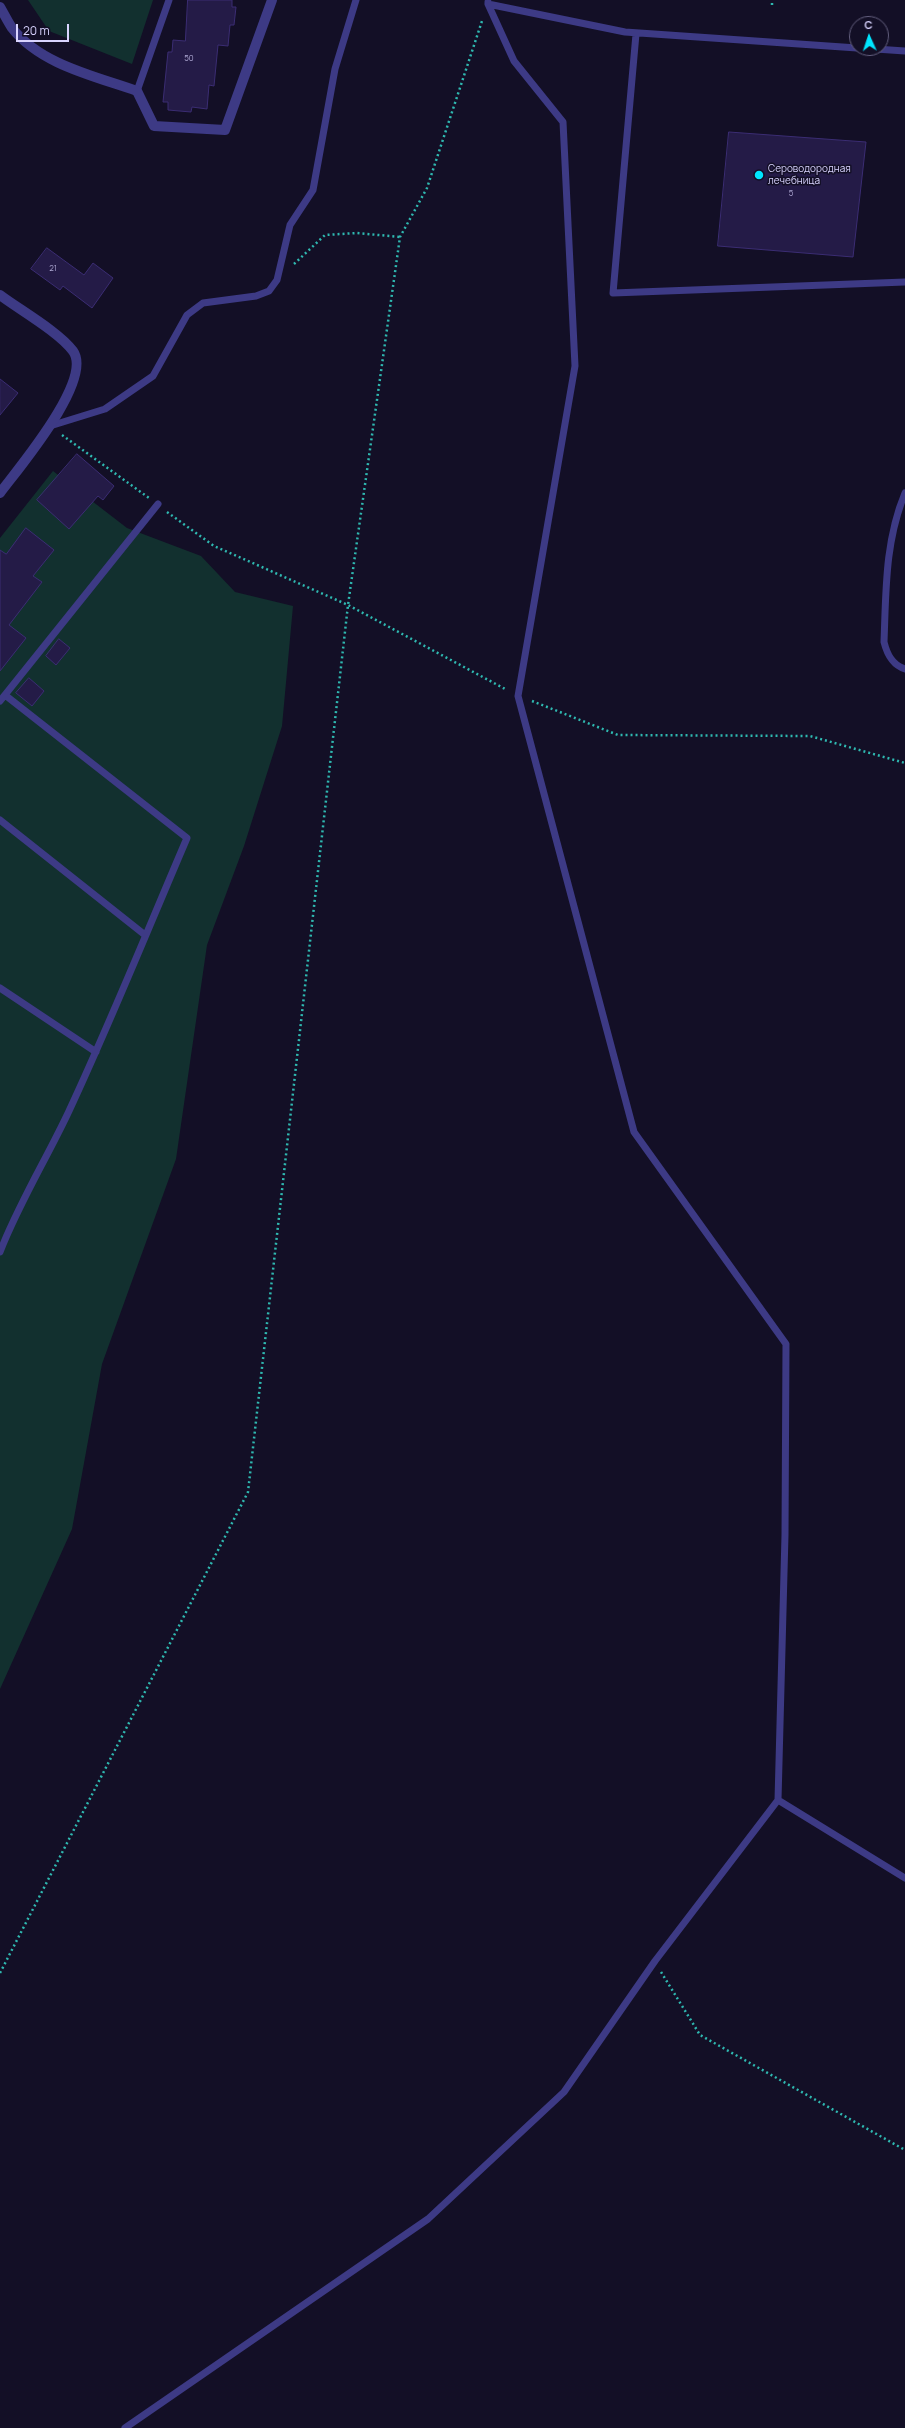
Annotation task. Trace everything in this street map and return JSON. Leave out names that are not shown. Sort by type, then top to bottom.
[{"type":"street","points":[[0,7],[12,28],[30,46],[51,59],[137,91],[154,126],[224,130],[272,0]]},
{"type":"street","points":[[0,296],[64,342],[74,353],[74,381],[69,395],[50,426],[0,494]]},
{"type":"lane","points":[[137,91],[169,0]]},
{"type":"lane","points":[[50,426],[105,409],[153,376],[187,315],[203,303],[256,296],[269,291],[277,280],[290,225],[313,190],[335,69],[356,0]]},
{"type":"lane","points":[[488,2],[636,34],[849,47]]},
{"type":"lane","points":[[125,2428],[428,2219],[564,2092],[655,1962],[778,1800],[785,1535],[786,1344],[634,1132],[518,696],[575,366],[563,122],[514,61],[488,2]]},
{"type":"lane","points":[[636,34],[613,293],[905,282]]},
{"type":"lane","points":[[889,50],[905,51]]},
{"type":"lane","points":[[905,493],[893,527],[888,555],[884,642],[886,652],[892,661],[905,668]]},
{"type":"lane","points":[[0,1252],[7,1234],[48,1156],[96,1052],[187,838],[2,698],[158,504]]},
{"type":"lane","points":[[0,820],[145,935]]},
{"type":"lane","points":[[0,988],[96,1052]]},
{"type":"lane","points":[[778,1800],[905,1878]]},
{"type":"path","points":[[772,0],[772,5]]},
{"type":"path","points":[[0,1973],[248,1492],[348,605],[400,237],[427,188],[488,2]]},
{"type":"path","points":[[277,280],[325,236],[358,233],[400,237]]},
{"type":"path","points":[[50,426],[214,546],[348,605],[518,696],[618,735],[810,736],[905,763]]},
{"type":"path","points":[[655,1962],[700,2035],[905,2150]]},
{"type":"green space","points":[[28,0],[153,0],[132,64],[49,31]]},
{"type":"green space","points":[[53,471],[127,528],[201,556],[235,592],[293,606],[282,726],[244,846],[207,945],[176,1159],[102,1364],[72,1529],[0,1689],[0,538]]},
{"type":"building","points":[[188,0],[232,0],[232,7],[236,7],[234,25],[230,25],[228,46],[218,45],[214,86],[209,85],[207,109],[192,107],[191,112],[168,110],[168,102],[163,102],[168,52],[172,52],[173,40],[185,41]]},
{"type":"building","name":"Сероводородная лечебница","points":[[729,132],[866,142],[853,257],[718,246]]},
{"type":"building","points":[[47,248],[84,275],[93,263],[113,278],[92,308],[63,286],[60,290],[31,269]]},
{"type":"building","points":[[0,379],[18,393],[0,415]]},
{"type":"building","points":[[77,454],[114,486],[103,500],[98,496],[69,529],[37,500]]},
{"type":"building","points":[[26,528],[54,550],[33,576],[42,582],[9,625],[26,638],[0,671],[0,550],[6,554]]},
{"type":"building","points":[[59,639],[70,648],[56,665],[46,656]]},
{"type":"building","points":[[29,678],[44,691],[32,706],[16,693]]},
{"type":"place","name":"Сероводородная лечебница","points":[[759,175]]}]
